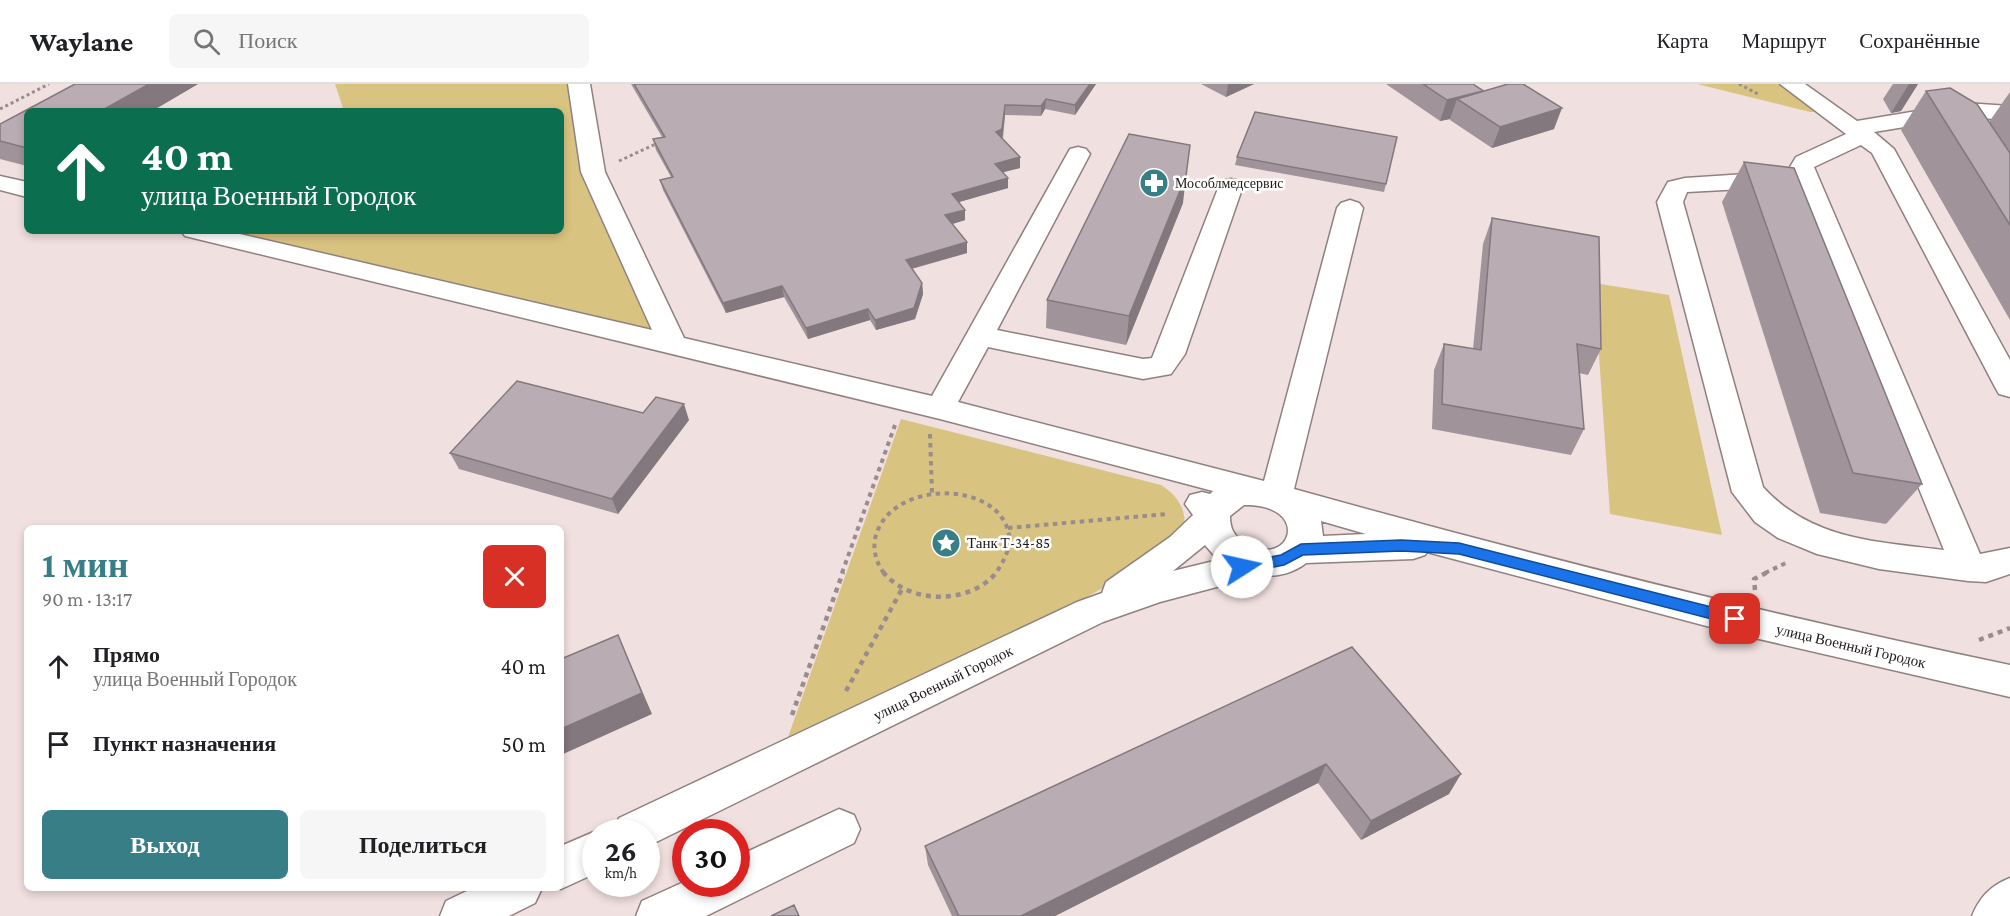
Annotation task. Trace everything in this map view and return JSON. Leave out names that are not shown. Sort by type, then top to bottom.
[{"type":"street","points":[[1791,84],[1860,131],[1882,149],[2010,387]]},
{"type":"street","points":[[585,86],[593,172],[672,343]]},
{"type":"street","points":[[1968,567],[1802,167],[1806,162],[1860,131],[1935,117],[1960,120],[2010,113]]},
{"type":"street","points":[[940,408],[1078,154]]},
{"type":"street","points":[[1805,178],[1685,185],[1677,187],[1670,202],[1748,492],[1767,514],[1824,544],[1968,567],[1986,568],[2010,561]]},
{"type":"street","points":[[0,183],[24,189]]},
{"type":"street","points":[[979,336],[1143,369],[1161,367],[1170,354],[1231,186]]},
{"type":"street","points":[[1268,494],[1350,208]]},
{"type":"street","points":[[207,234],[672,343],[1138,459],[1168,476],[1193,495],[1213,516]]},
{"type":"street","name":"улица Военный Городок","points":[[1138,459],[1459,549],[1758,625],[2010,681]]},
{"type":"street","points":[[1301,550],[1307,534],[1306,523],[1294,507],[1268,494],[1246,492],[1232,495],[1217,506],[1213,516],[1213,529],[1224,546],[1245,559],[1261,562],[1284,560],[1301,550],[1401,545],[1459,549]]},
{"type":"street","points":[[1090,612],[1182,546],[1213,516]]},
{"type":"street","name":"улица Военный Городок","points":[[660,819],[1090,612],[1158,589],[1261,562]]},
{"type":"street","points":[[750,872],[839,830]]},
{"type":"street","points":[[564,867],[582,858]]},
{"type":"street","points":[[462,916],[514,891]]},
{"type":"street","points":[[658,916],[698,897]]},
{"type":"street","points":[[1994,916],[2010,899]]},
{"type":"path","points":[[0,110],[49,84]]},
{"type":"path","points":[[1738,84],[1760,95]]},
{"type":"path","points":[[593,172],[656,144]]},
{"type":"path","points":[[788,726],[898,415],[907,401]]},
{"type":"path","points":[[932,493],[930,426],[940,408]]},
{"type":"path","points":[[932,493],[962,494],[976,498],[998,513],[1007,528],[1010,547],[1007,558],[991,580],[979,588],[949,597],[932,597],[902,589],[890,580],[878,564],[873,545],[882,521],[891,511],[903,502],[932,493]]},
{"type":"path","points":[[1007,528],[1183,512],[1213,516]]},
{"type":"path","points":[[1758,625],[1754,579],[1824,544]]},
{"type":"path","points":[[843,696],[902,589]]},
{"type":"shaded area","points":[[335,84],[579,84],[593,172],[672,343],[207,234],[564,234],[564,108],[343,108]]},
{"type":"shaded area","points":[[1697,84],[1785,84],[1820,112],[1810,112]]},
{"type":"shaded area","points":[[1594,283],[1669,295],[1722,535],[1610,514]]},
{"type":"shaded area","points":[[901,419],[1161,485],[1180,503],[1184,515],[1184,529],[1148,562],[1040,624],[787,740]]},
{"type":"building","points":[[75,84],[149,84],[106,108],[30,108]]},
{"type":"building","points":[[634,84],[1090,84],[1075,105],[1046,99],[1041,106],[1005,105],[1002,129],[996,132],[1020,157],[995,164],[1008,178],[952,194],[965,210],[945,215],[967,242],[906,260],[922,283],[914,308],[875,320],[868,309],[806,328],[782,286],[723,303],[660,180],[673,177],[653,139],[665,137]]},
{"type":"building","points":[[1423,84],[1473,84],[1483,91],[1447,100]]},
{"type":"building","points":[[1508,84],[1523,84],[1562,108],[1500,127],[1457,99]]},
{"type":"building","points":[[1950,88],[1977,104],[2010,153],[2010,225],[1926,91]]},
{"type":"building","points":[[24,111],[24,147],[0,141],[0,124]]},
{"type":"building","points":[[1255,112],[1397,137],[1386,184],[1237,157]]},
{"type":"building","points":[[1129,134],[1190,145],[1186,176],[1129,316],[1047,300]]},
{"type":"building","points":[[1744,162],[1794,168],[1922,484],[1853,473]]},
{"type":"building","points":[[1492,218],[1599,237],[1601,349],[1577,344],[1584,429],[1442,404],[1444,344],[1481,350]]},
{"type":"building","points":[[517,381],[643,413],[656,397],[684,404],[612,499],[450,453]]},
{"type":"building","points":[[618,635],[642,693],[564,728],[564,658]]},
{"type":"building","points":[[1352,647],[1461,774],[1371,821],[1326,764],[1021,916],[959,916],[925,846]]},
{"type":"building","points":[[794,905],[799,916],[771,916]]},
{"type":"place","name":"Мособлмедсервис","points":[[1154,183]]},
{"type":"place","name":"Танк Т-34-85","points":[[946,543]]},
{"type":"route","points":[[1242,567],[1261,562],[1284,560],[1301,550],[1401,545],[1459,549],[1735,619]]}]
